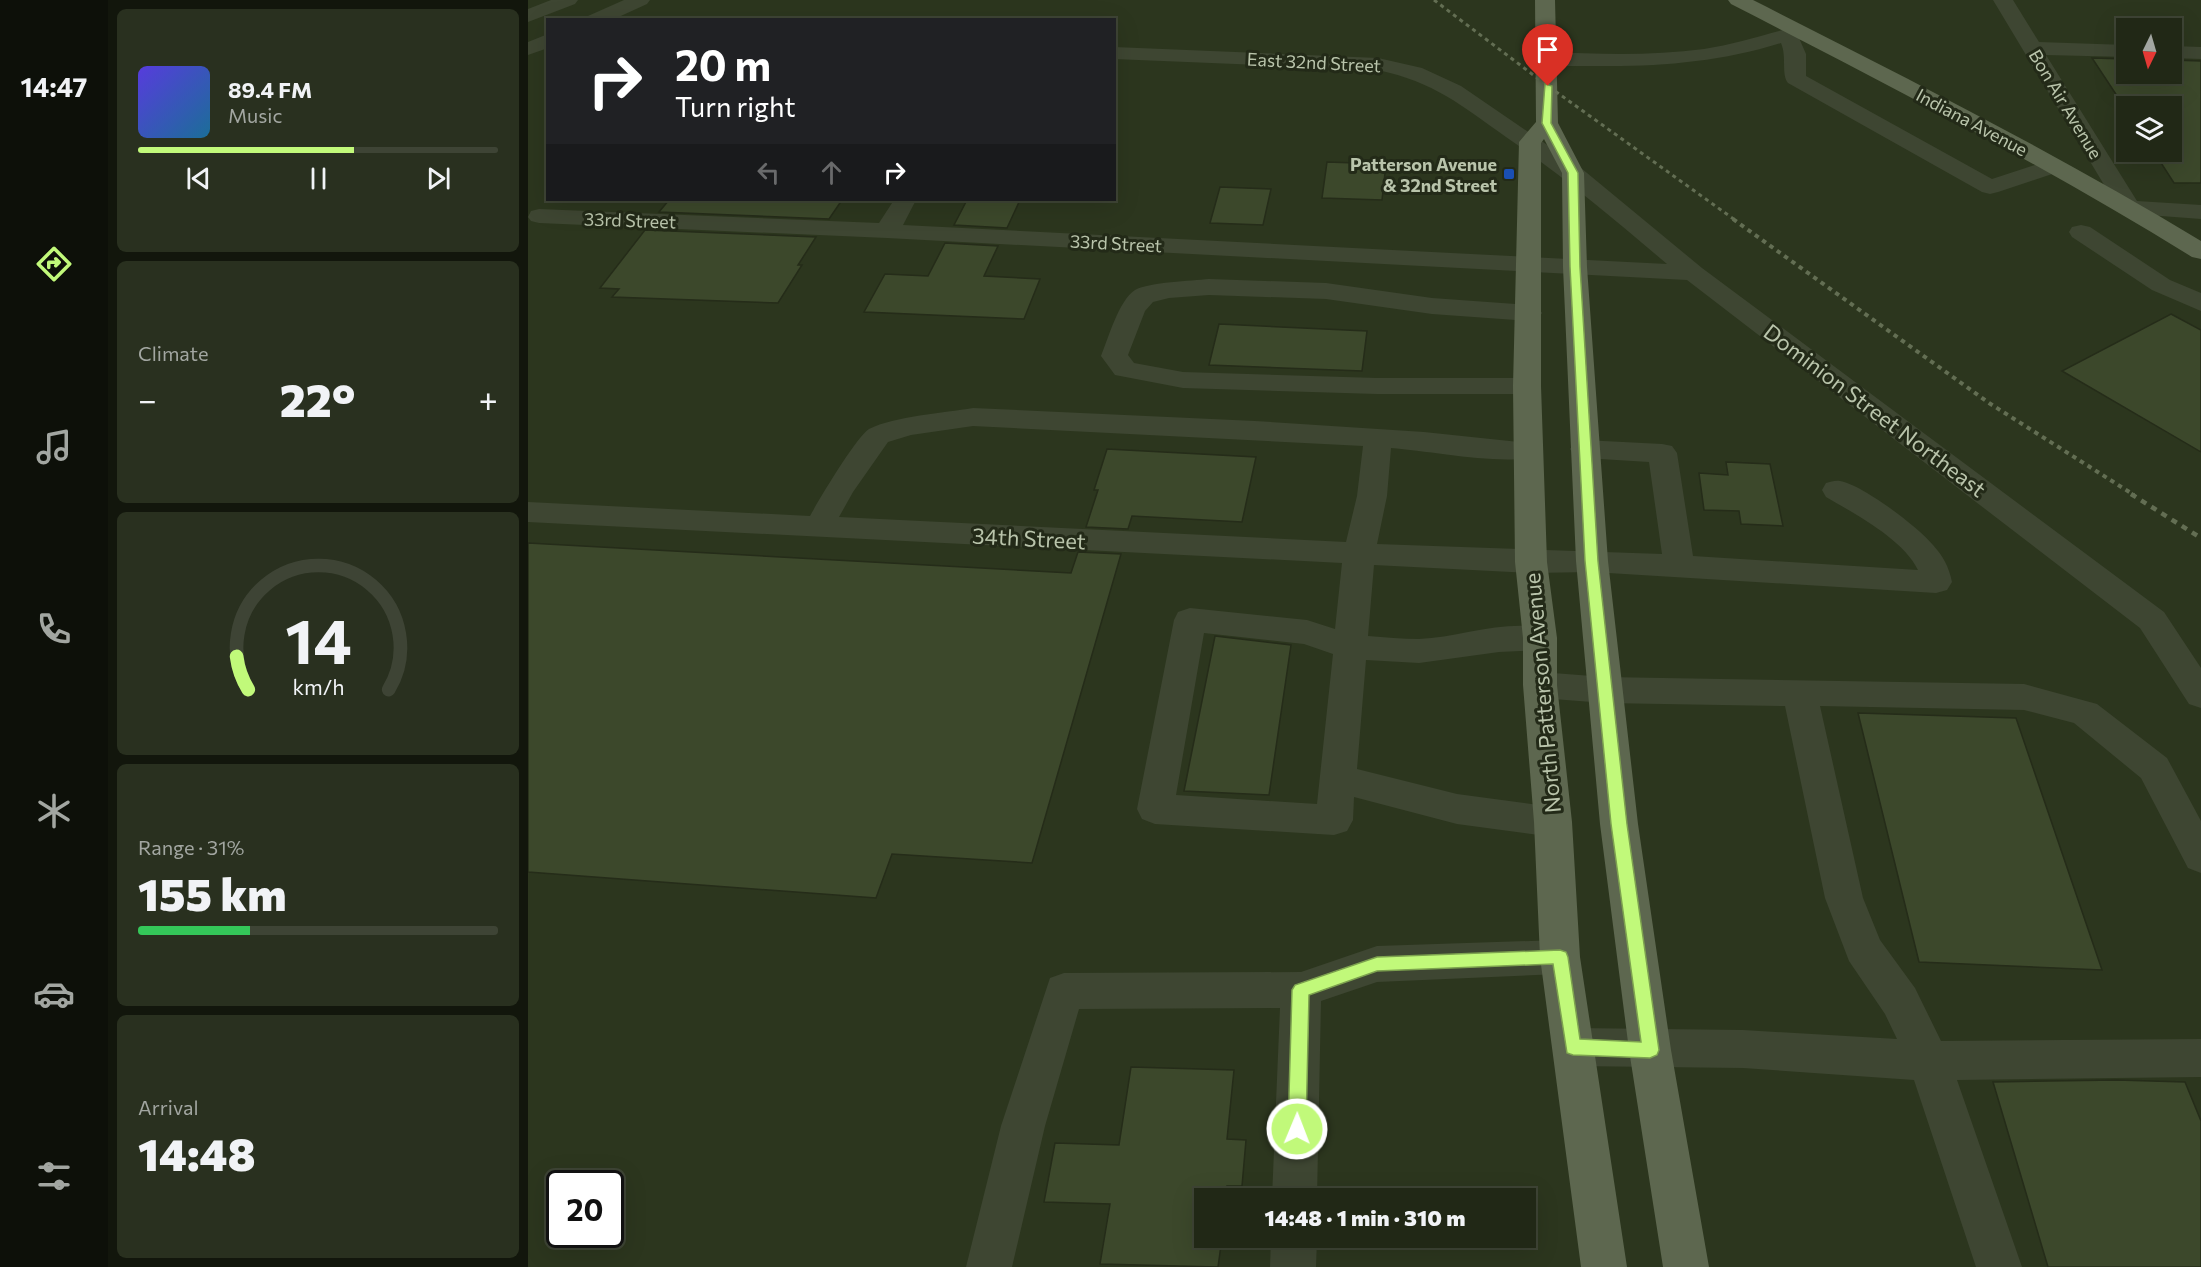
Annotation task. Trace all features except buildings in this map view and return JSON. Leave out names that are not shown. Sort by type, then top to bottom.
[{"type":"main road","name":"North Patterson Avenue","points":[[1545,0],[1547,58],[1538,132],[1530,265],[1527,386],[1531,562],[1540,638],[1540,685],[1553,822],[1560,957],[1604,1267]]},
{"type":"main road","name":"Indiana Avenue","points":[[1738,0],[1793,34],[1954,110],[2129,208],[2201,252]]},
{"type":"main road","name":"North Patterson Avenue","points":[[1538,132],[1573,173],[1584,449],[1605,690],[1619,824],[1650,1050],[1686,1267]]},
{"type":"street","points":[[528,16],[568,0]]},
{"type":"street","points":[[600,18],[640,0]]},
{"type":"street","name":"Bon Air Avenue","points":[[2003,0],[2129,208]]},
{"type":"street","points":[[1547,58],[1608,61],[1680,59],[1746,48],[1793,34],[1796,54],[1795,79],[1990,187],[2053,166]]},
{"type":"street","points":[[528,49],[546,41]]},
{"type":"street","points":[[2032,48],[2116,51]]},
{"type":"street","points":[[2182,52],[2201,53]]},
{"type":"street","name":"East 32nd Street","points":[[1116,53],[1378,64],[1415,72],[1538,132]]},
{"type":"street","name":"Dominion Street Northeast","points":[[1573,173],[1693,273],[2152,620],[2201,695]]},
{"type":"street","points":[[887,231],[904,201]]},
{"type":"street","points":[[2129,208],[2201,212]]},
{"type":"street","name":"33rd Street","points":[[539,216],[887,231],[1693,273]]},
{"type":"street","points":[[2081,232],[2161,285],[2201,303]]},
{"type":"street","points":[[1147,245],[1144,296],[1133,310],[1114,356],[1125,369],[1183,380],[1377,386],[1527,386]]},
{"type":"street","points":[[1144,296],[1169,290],[1209,287],[1326,291],[1432,306],[1529,313]]},
{"type":"street","points":[[818,528],[840,489],[878,436],[973,417],[1066,420],[1378,438],[1500,450],[1529,450]]},
{"type":"street","points":[[1378,438],[1372,496],[1359,554],[1350,647],[1334,820],[1155,809],[1190,620],[1307,632],[1350,647],[1419,651],[1499,640],[1540,638]]},
{"type":"street","points":[[1584,449],[1662,453],[1679,566]]},
{"type":"street","name":"34th Street","points":[[528,512],[1531,562],[1592,561],[1936,582],[1931,564],[1914,545],[1886,521],[1838,490]]},
{"type":"street","points":[[1540,685],[1605,690],[2024,697],[2085,713],[2154,768],[2201,857]]},
{"type":"street","points":[[1800,693],[1844,898],[1863,949],[1900,1001],[1929,1061],[1998,1267]]},
{"type":"street","points":[[1338,779],[1457,809],[1553,822]]},
{"type":"street","points":[[989,1267],[1023,1126],[1064,992],[1301,990],[1377,964],[1560,957]]},
{"type":"street","points":[[1295,1188],[1301,990]]},
{"type":"street","points":[[1573,1047],[1650,1050],[1743,1049],[1929,1061],[2201,1058]]},
{"type":"street","points":[[1293,1267],[1294,1248]]},
{"type":"railway","points":[[1434,0],[1548,86],[1735,220]]},
{"type":"railway","points":[[1733,219],[1989,403],[2134,495]]},
{"type":"railway","points":[[2131,494],[2201,538]]},
{"type":"place","name":"Patterson Avenue & 32nd Street","points":[[1509,174]]},
{"type":"route","points":[[1297,1129],[1301,990],[1377,964],[1560,957],[1573,1047],[1650,1050],[1619,824],[1592,561],[1575,267],[1573,173],[1547,123],[1548,86]]}]
